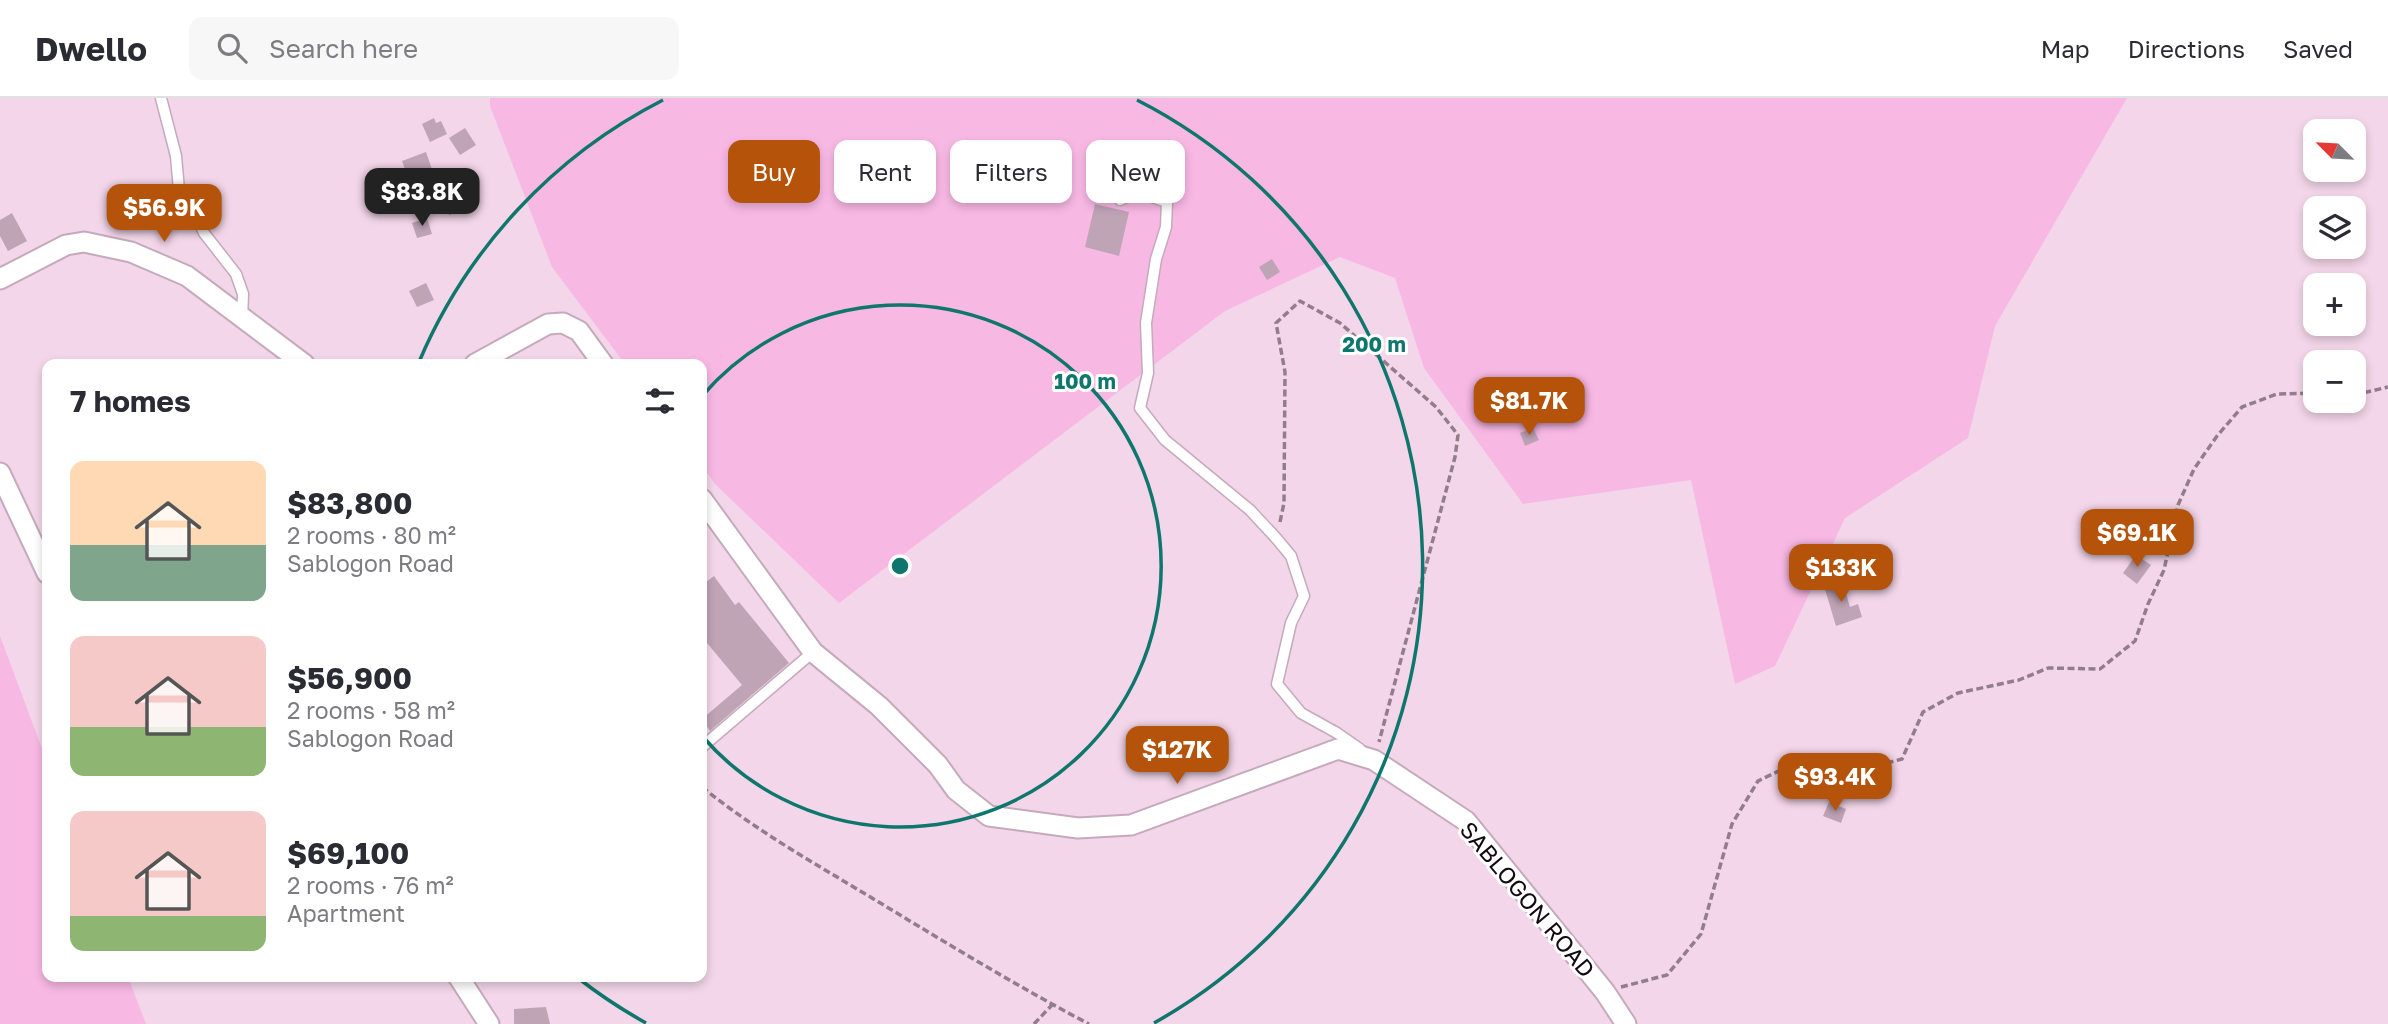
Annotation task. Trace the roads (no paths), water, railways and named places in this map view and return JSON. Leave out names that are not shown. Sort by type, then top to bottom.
[{"type":"street","points":[[0,279],[66,245],[84,242],[131,252],[187,276],[297,359]]},
{"type":"street","points":[[484,359],[548,324],[563,323],[579,331],[599,359]]},
{"type":"street","points":[[0,473],[42,562]]},
{"type":"street","name":"SABLOGON ROAD","points":[[707,506],[813,652],[907,732],[938,765],[956,790],[989,816],[1079,828],[1131,825],[1338,749],[1374,760],[1466,821],[1605,992],[1626,1024]]},
{"type":"street","points":[[462,982],[489,1024]]},
{"type":"lane","points":[[161,98],[176,156],[179,190],[193,209],[204,233],[236,274],[243,294],[242,318]]},
{"type":"lane","points":[[1167,203],[1166,228],[1156,259],[1146,323],[1148,373],[1140,408],[1165,440],[1250,510],[1291,556],[1304,596],[1291,622],[1278,684],[1301,713],[1337,733],[1374,760]]},
{"type":"lane","points":[[707,743],[813,652]]}]
